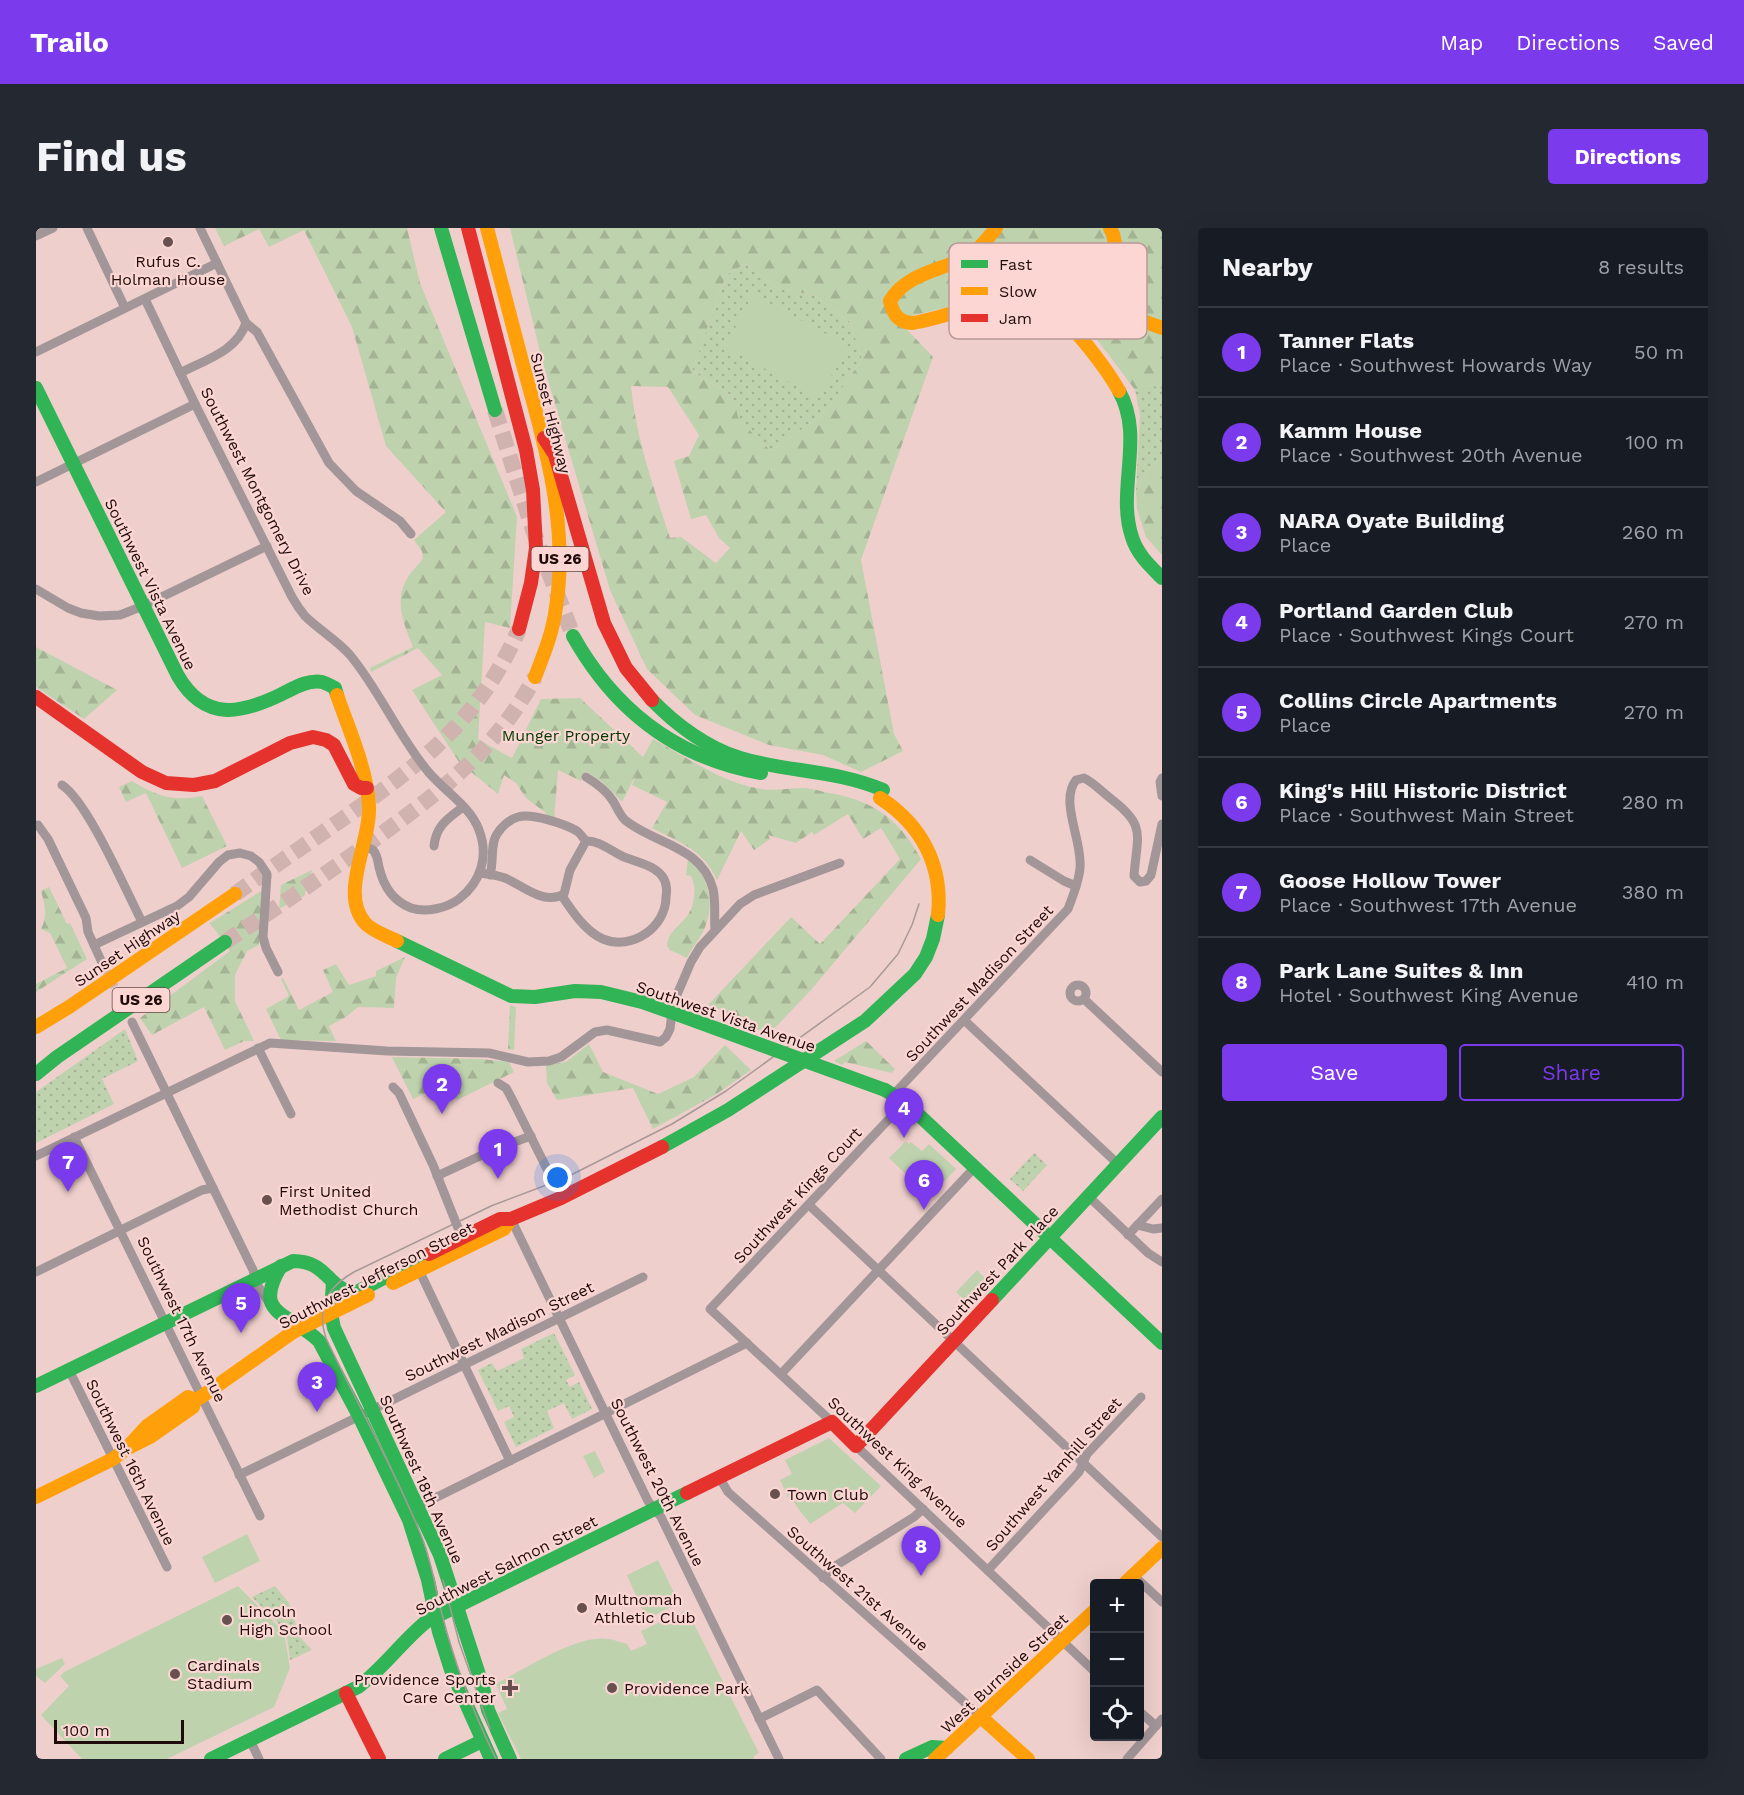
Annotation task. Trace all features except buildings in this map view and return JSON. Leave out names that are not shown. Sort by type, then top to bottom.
[{"type":"main road","points":[[441,228],[495,410]]},
{"type":"main road","name":"Sunset Highway","points":[[468,228],[523,440],[533,490],[536,548],[531,583],[519,629]]},
{"type":"main road","name":"Sunset Highway","points":[[488,228],[499,278],[544,438],[557,520],[560,557],[558,596],[552,632],[535,677]]},
{"type":"main road","points":[[982,243],[996,228]]},
{"type":"main road","points":[[1110,228],[1115,243]]},
{"type":"main road","points":[[949,264],[896,290],[890,301],[892,312],[900,319],[912,323],[949,313]]},
{"type":"main road","points":[[1147,323],[1162,328]]},
{"type":"main road","points":[[1080,339],[1115,385],[1125,403],[1130,422],[1131,441],[1129,508],[1131,536],[1138,551],[1162,578]]},
{"type":"main road","name":"Southwest Vista Avenue","points":[[36,388],[185,689],[208,707],[219,711],[236,712],[254,707],[308,682],[322,681],[333,687],[338,694],[367,788],[369,824],[355,883],[355,905],[365,924],[511,996],[527,998],[585,992],[636,1000],[895,1096],[975,1167],[1162,1343]]},
{"type":"main road","points":[[544,438],[555,455],[589,582],[605,632],[624,666],[648,697],[698,736],[737,757],[779,766],[850,776],[877,792]]},
{"type":"main road","points":[[573,636],[588,664],[616,698],[645,724],[674,743],[734,768],[835,783],[877,792]]},
{"type":"main road","points":[[36,697],[142,772],[166,783],[194,785],[215,781],[290,743],[313,737],[326,740],[334,746],[354,784],[367,788]]},
{"type":"main road","name":"Southwest Jefferson Street","points":[[333,1282],[343,1290],[357,1292],[397,1272],[409,1263],[504,1229],[512,1219],[582,1188],[695,1130],[865,1021],[876,1019],[896,1005],[922,978],[940,944],[947,910],[945,874],[933,842],[923,826],[911,812],[877,792]]},
{"type":"main road","name":"Sunset Highway","points":[[36,1027],[235,894]]},
{"type":"main road","name":"US 26","points":[[36,1067],[57,1057],[225,942]]},
{"type":"main road","points":[[36,1037],[51,1027],[69,1007]]},
{"type":"main road","points":[[36,1074],[57,1057]]},
{"type":"main road","name":"Southwest Park Place","points":[[856,1446],[1162,1117]]},
{"type":"main road","name":"Southwest Jefferson Street","points":[[36,1497],[113,1459],[126,1449],[147,1426],[188,1397],[198,1399],[302,1327],[419,1270],[464,1243]]},
{"type":"main road","points":[[36,1386],[281,1266],[300,1260],[313,1263],[323,1270],[333,1282]]},
{"type":"main road","points":[[272,1305],[269,1292],[271,1282],[281,1266]]},
{"type":"main road","name":"Southwest 18th Avenue","points":[[333,1282],[330,1313],[336,1333],[440,1555],[483,1687],[486,1704],[510,1759]]},
{"type":"main road","name":"Southwest 18th Avenue","points":[[272,1305],[280,1314],[302,1327],[319,1341],[405,1513],[428,1580],[435,1616],[451,1670],[491,1759]]},
{"type":"main road","points":[[336,1333],[347,1305]]},
{"type":"main road","name":"Southwest King Avenue","points":[[832,1422],[856,1446]]},
{"type":"main road","name":"Southwest Salmon Street","points":[[211,1759],[346,1693],[374,1675],[414,1632],[435,1616],[832,1422]]},
{"type":"main road","points":[[1129,1579],[1162,1548]]},
{"type":"main road","name":"West Burnside Street","points":[[936,1759],[1090,1616]]},
{"type":"main road","points":[[346,1693],[379,1759]]},
{"type":"main road","points":[[981,1717],[1029,1759]]},
{"type":"main road","points":[[445,1759],[482,1741]]},
{"type":"main road","points":[[906,1759],[932,1747],[947,1748]]},
{"type":"street","points":[[36,237],[53,228]]},
{"type":"street","points":[[87,228],[125,308]]},
{"type":"street","points":[[200,228],[246,323],[257,332],[329,463],[356,491],[403,524],[411,534]]},
{"type":"street","points":[[36,351],[217,263]]},
{"type":"street","points":[[145,299],[180,373]]},
{"type":"street","name":"Southwest Montgomery Drive","points":[[246,323],[241,336],[232,346],[180,373],[292,597],[302,612],[349,654],[426,769],[473,818],[482,839],[485,874]]},
{"type":"street","points":[[36,482],[195,404]]},
{"type":"street","points":[[36,589],[68,608],[92,616],[113,616],[143,606],[267,546]]},
{"type":"street","points":[[586,777],[599,785],[625,820],[652,837],[684,851],[706,873],[715,902],[714,930]]},
{"type":"street","name":"Southwest Madison Street","points":[[895,1096],[1067,911],[1076,886],[1081,859],[1070,800],[1071,788],[1076,780],[1084,778],[1090,781],[1122,806],[1134,819],[1138,839],[1134,876],[1138,881],[1146,881],[1151,875],[1162,824]]},
{"type":"street","points":[[1162,778],[1160,782],[1162,796]]},
{"type":"street","points":[[62,785],[73,794],[88,817],[142,922]]},
{"type":"street","points":[[434,846],[435,833],[442,822],[463,807]]},
{"type":"street","points":[[364,846],[372,850],[377,857],[381,876],[391,895],[412,908],[424,910],[450,905],[493,868],[494,838],[516,817],[526,816],[562,825],[577,831],[586,842]]},
{"type":"street","points":[[38,825],[48,839],[86,918],[88,932],[104,967]]},
{"type":"street","points":[[485,874],[508,880],[536,895],[562,896],[590,931],[604,940],[630,941],[642,936],[652,929],[663,915],[667,888],[665,880],[651,868],[596,842],[586,842]]},
{"type":"street","points":[[562,896],[570,870],[586,842]]},
{"type":"street","points":[[94,945],[183,902],[223,858],[234,853],[251,855],[267,874],[263,936],[265,947],[278,972]]},
{"type":"street","points":[[1030,860],[1076,886]]},
{"type":"street","points":[[36,1156],[270,1043],[387,1051],[489,1053],[528,1062],[549,1061],[569,1052],[595,1032],[607,1030],[660,1042],[665,1040],[670,1029],[691,962],[714,930],[749,897],[840,863]]},
{"type":"street","points":[[1084,999],[1162,1072]]},
{"type":"street","points":[[964,1020],[1118,1164]]},
{"type":"street","name":"Southwest 18th Avenue","points":[[132,1022],[263,1295],[272,1305]]},
{"type":"street","points":[[258,1048],[291,1114]]},
{"type":"street","points":[[498,1083],[506,1088],[547,1169]]},
{"type":"street","points":[[393,1088],[403,1102],[437,1176],[464,1243]]},
{"type":"street","name":"Southwest Kings Court","points":[[710,1309],[808,1205],[895,1096]]},
{"type":"street","points":[[437,1176],[495,1149],[531,1136]]},
{"type":"street","name":"Southwest 17th Avenue","points":[[74,1137],[166,1322],[198,1399],[260,1516]]},
{"type":"street","points":[[781,1374],[975,1167]]},
{"type":"street","points":[[36,1272],[202,1190],[213,1188]]},
{"type":"street","points":[[1088,1196],[1148,1253],[1162,1262]]},
{"type":"street","points":[[1128,1235],[1162,1199]]},
{"type":"street","points":[[808,1205],[1162,1537]]},
{"type":"street","name":"Southwest 20th Avenue","points":[[512,1219],[648,1501],[661,1517],[779,1759]]},
{"type":"street","points":[[1137,1225],[1153,1229],[1162,1228]]},
{"type":"street","points":[[419,1270],[510,1461]]},
{"type":"street","name":"Southwest Madison Street","points":[[239,1475],[643,1277]]},
{"type":"street","name":"Southwest King Avenue","points":[[710,1309],[832,1422]]},
{"type":"street","points":[[405,1513],[747,1343]]},
{"type":"street","name":"Southwest 16th Avenue","points":[[69,1370],[167,1567]]},
{"type":"street","name":"Southwest Yamhill Street","points":[[988,1570],[1078,1474],[1087,1454],[1141,1397]]},
{"type":"street","name":"Southwest King Avenue","points":[[856,1446],[1090,1666]]},
{"type":"street","name":"Southwest 21st Avenue","points":[[719,1477],[728,1492],[981,1717]]},
{"type":"street","points":[[823,1578],[832,1568],[914,1517],[923,1509]]},
{"type":"street","points":[[1144,1590],[1162,1602]]},
{"type":"street","points":[[759,1719],[817,1690],[881,1759]]},
{"type":"street","points":[[1127,1759],[1159,1723],[1144,1714]]},
{"type":"street","points":[[250,1740],[259,1759]]},
{"type":"green space","name":"Munger Property","points":[[215,228],[407,228],[420,283],[517,517],[510,628],[485,622],[478,739],[512,758],[541,699],[580,698],[643,757],[653,739],[703,768],[743,785],[768,790],[807,788],[841,795],[882,812],[893,821],[912,844],[921,859],[811,990],[771,1032],[741,1027],[724,1011],[708,1005],[791,917],[820,944],[900,859],[881,828],[863,839],[848,814],[814,835],[812,832],[796,843],[768,835],[770,839],[754,850],[741,831],[717,880],[712,870],[698,854],[652,828],[667,802],[632,785],[636,774],[622,802],[601,781],[586,771],[581,781],[558,770],[554,821],[546,819],[546,813],[526,798],[516,783],[504,775],[498,794],[459,762],[412,690],[442,675],[418,648],[371,672],[370,668],[413,647],[404,621],[401,594],[410,574],[423,558],[422,551],[414,540],[446,512],[386,446],[352,327],[304,230],[269,247],[259,229],[224,246]]},
{"type":"green space","points":[[510,228],[1039,228],[1037,232],[1045,243],[949,243],[949,307],[897,319],[933,357],[861,560],[894,734],[903,751],[861,772],[823,755],[769,745],[695,715],[647,669],[610,590],[542,360]],"holes":[[[745,264],[779,289],[814,295],[850,322],[862,359],[826,412],[771,451],[739,420],[732,396],[692,371],[726,275]],[[631,386],[668,387],[699,435],[689,456],[674,461],[691,519],[706,515],[719,538],[730,548],[716,563],[681,537],[670,538],[641,444]]]},
{"type":"green space","points":[[1039,228],[1079,228],[1079,236],[1076,243],[1037,243],[1039,240],[1037,232]]},
{"type":"green space","points":[[1079,228],[1162,228],[1162,390],[1153,385],[1135,390],[1096,339],[1147,339],[1147,243],[1063,243]]},
{"type":"green space","points":[[745,264],[779,289],[814,295],[850,322],[862,359],[826,412],[771,451],[738,420],[732,396],[692,371],[726,275]]},
{"type":"green space","points":[[753,294],[848,346],[819,398],[725,347]]},
{"type":"green space","points":[[1153,385],[1162,390],[1162,457],[1147,470],[1136,492],[1140,415],[1135,390]]},
{"type":"green space","points":[[1162,457],[1162,555],[1146,537],[1137,509],[1136,492],[1147,470]]},
{"type":"green space","points":[[36,647],[117,690],[84,719],[36,687]]},
{"type":"green space","points":[[132,781],[149,791],[174,798],[202,796],[227,846],[182,868],[146,793],[126,802],[119,787]]},
{"type":"green space","points":[[688,859],[702,875],[710,903],[702,934],[687,958],[670,950],[667,946],[668,939],[693,905],[694,883],[691,876],[686,875]]},
{"type":"green space","points":[[312,870],[304,896],[279,909],[281,885]]},
{"type":"green space","points":[[49,887],[87,959],[36,992],[36,984],[67,968],[50,933],[41,929],[45,905],[41,891]]},
{"type":"green space","points":[[263,890],[259,945],[247,951],[235,975],[235,1001],[254,1041],[244,1041],[225,1050],[204,1007],[152,1035],[140,1018],[230,951],[210,923]]},
{"type":"green space","points":[[405,957],[396,978],[394,1008],[358,1007],[329,1026],[336,1041],[281,1040],[266,1009],[289,996],[281,979],[283,978],[299,1010],[333,992],[323,970],[336,964],[349,985],[376,976],[376,971]]},
{"type":"green space","points":[[510,1005],[516,1007],[514,1050],[508,1049]]},
{"type":"green space","points":[[125,1029],[138,1061],[102,1079],[114,1104],[36,1143],[36,1092]]},
{"type":"green space","points":[[866,1041],[895,1069],[892,1073],[845,1062],[842,1065],[834,1061]]},
{"type":"green space","points":[[589,1044],[603,1072],[658,1094],[694,1077],[725,1045],[751,1070],[715,1095],[653,1129],[633,1088],[557,1100],[547,1083],[546,1065],[566,1062]]},
{"type":"green space","points":[[392,1057],[481,1059],[509,1062],[514,1072],[457,1100],[448,1082],[413,1099]]},
{"type":"green space","points":[[906,1141],[909,1144],[911,1142],[922,1151],[929,1144],[956,1169],[930,1197],[889,1158]]},
{"type":"green space","points":[[1034,1153],[1047,1165],[1023,1191],[1010,1179]]},
{"type":"green space","points":[[977,1270],[987,1280],[966,1302],[956,1292]]},
{"type":"green space","points":[[554,1333],[575,1375],[566,1380],[570,1387],[579,1382],[592,1409],[572,1419],[564,1403],[547,1411],[554,1428],[516,1447],[504,1422],[514,1417],[509,1406],[498,1411],[478,1370],[492,1363],[497,1371],[524,1358],[521,1349]]},
{"type":"green space","points":[[829,1438],[881,1486],[855,1513],[843,1503],[810,1524],[793,1500],[790,1501],[780,1480],[792,1474],[785,1460]]},
{"type":"green space","points":[[595,1451],[605,1472],[594,1478],[583,1456]]},
{"type":"green space","points":[[247,1534],[260,1561],[215,1583],[202,1557]]},
{"type":"green space","points":[[658,1560],[679,1603],[647,1619],[640,1605],[637,1607],[636,1604],[639,1602],[627,1575]]},
{"type":"green space","name":"Cardinals Stadium","points":[[238,1586],[284,1632],[290,1668],[274,1707],[167,1759],[82,1759],[41,1715],[69,1686],[60,1676],[64,1672]]},
{"type":"green space","points":[[275,1586],[289,1603],[300,1637],[312,1650],[290,1660],[286,1631],[252,1597]]},
{"type":"green space","name":"Providence Park","points":[[687,1610],[759,1753],[754,1756],[754,1759],[521,1759],[498,1713],[507,1709],[496,1684],[545,1657],[584,1641],[611,1640],[627,1644],[631,1651],[647,1644],[641,1631]]},
{"type":"green space","points":[[62,1658],[65,1664],[45,1683],[36,1676],[36,1669]]},
{"type":"tunnel","points":[[495,410],[533,530],[573,636]]},
{"type":"tunnel","points":[[235,894],[399,778],[446,737],[486,689],[519,629]]},
{"type":"tunnel","points":[[225,942],[368,844],[440,789],[462,770],[501,728],[535,677]]},
{"type":"tunnel","points":[[104,967],[127,1012]]},
{"type":"tram line","points":[[496,1759],[472,1706],[459,1670],[421,1535],[399,1485],[326,1338],[322,1317],[326,1299],[337,1284],[354,1272],[491,1206],[565,1178],[672,1124],[726,1091],[870,987],[898,954],[919,904]]},
{"type":"tram line","points":[[443,1580],[459,1642],[490,1729]]},
{"type":"traffic: fast","points":[[441,228],[495,410]]},
{"type":"traffic: fast","points":[[36,388],[178,676],[189,691],[200,701],[225,710],[252,706],[317,681],[335,688],[337,695]]},
{"type":"traffic: fast","points":[[1119,391],[1130,427],[1127,501],[1132,537],[1141,554],[1162,578]]},
{"type":"traffic: fast","points":[[573,636],[608,687],[651,727],[675,743],[702,756],[730,766],[761,773]]},
{"type":"traffic: fast","points":[[652,700],[692,734],[728,754],[758,763],[866,783],[883,790]]},
{"type":"traffic: fast","points":[[662,1147],[728,1110],[865,1021],[915,974],[926,957],[938,915]]},
{"type":"traffic: fast","points":[[397,941],[511,996],[535,997],[575,991],[601,992],[642,1002],[679,1015]]},
{"type":"traffic: fast","points":[[36,1074],[57,1057],[225,942]]},
{"type":"traffic: fast","points":[[679,1015],[885,1090]]},
{"type":"traffic: fast","points":[[885,1090],[905,1102],[1162,1343]]},
{"type":"traffic: fast","points":[[992,1300],[1162,1117]]},
{"type":"traffic: fast","points":[[36,1386],[293,1261],[305,1262],[314,1266],[340,1287],[347,1291],[357,1292],[429,1254]]},
{"type":"traffic: fast","points":[[281,1266],[273,1282],[270,1295],[272,1304],[286,1318],[319,1341],[359,1416],[409,1520],[428,1580],[439,1632],[451,1670],[491,1759]]},
{"type":"traffic: fast","points":[[333,1282],[331,1313],[334,1328],[440,1555],[483,1687],[488,1710],[510,1759]]},
{"type":"traffic: fast","points":[[211,1759],[358,1687],[427,1621],[687,1493]]},
{"type":"traffic: fast","points":[[445,1759],[482,1741]]},
{"type":"traffic: fast","points":[[906,1759],[932,1747],[947,1748]]},
{"type":"traffic: slow","points":[[487,228],[547,454],[557,515],[559,577],[555,616],[535,677]]},
{"type":"traffic: slow","points":[[984,243],[996,228]]},
{"type":"traffic: slow","points":[[1110,228],[1115,243]]},
{"type":"traffic: slow","points":[[949,264],[906,284],[890,301],[897,316],[903,321],[912,323],[949,314]]},
{"type":"traffic: slow","points":[[1147,323],[1162,328]]},
{"type":"traffic: slow","points":[[1082,339],[1119,391]]},
{"type":"traffic: slow","points":[[337,695],[361,764],[368,792],[366,835],[355,882],[358,911],[368,926],[397,941]]},
{"type":"traffic: slow","points":[[880,798],[907,821],[927,848],[937,880],[938,915]]},
{"type":"traffic: slow","points":[[36,1027],[235,894]]},
{"type":"traffic: slow","points":[[393,1283],[504,1229],[511,1219]]},
{"type":"traffic: slow","points":[[126,1449],[147,1426],[188,1397],[195,1400],[201,1397],[293,1332],[368,1295]]},
{"type":"traffic: slow","points":[[36,1497],[113,1459],[126,1449],[150,1437],[193,1407],[195,1400]]},
{"type":"traffic: slow","points":[[1129,1579],[1162,1548]]},
{"type":"traffic: slow","points":[[935,1759],[1090,1615]]},
{"type":"traffic: slow","points":[[981,1717],[1028,1759]]},
{"type":"traffic: jam","points":[[468,228],[526,450],[533,490],[536,548],[531,583],[519,629]]},
{"type":"traffic: jam","points":[[544,438],[555,455],[604,623],[626,668],[652,700]]},
{"type":"traffic: jam","points":[[36,697],[142,772],[166,783],[194,785],[215,781],[290,743],[313,737],[326,740],[334,745],[354,784],[367,788]]},
{"type":"traffic: jam","points":[[429,1254],[500,1219],[511,1219],[561,1198],[662,1147]]},
{"type":"traffic: jam","points":[[687,1493],[832,1422],[856,1446],[992,1300]]},
{"type":"traffic: jam","points":[[346,1693],[379,1759]]},
{"type":"place","name":"Rufus C. Holman House","points":[[168,242]]},
{"type":"place","name":"Kamm House","points":[[442,1114]]},
{"type":"place","name":"Portland Garden Club","points":[[904,1138]]},
{"type":"place","name":"Tanner Flats","points":[[498,1179]]},
{"type":"place","name":"Goose Hollow Tower","points":[[68,1192]]},
{"type":"place","name":"First United Methodist Church","points":[[267,1200]]},
{"type":"place","name":"King's Hill Historic District","points":[[924,1210]]},
{"type":"place","name":"Collins Circle Apartments","points":[[241,1333]]},
{"type":"place","name":"NARA Oyate Building","points":[[317,1412]]},
{"type":"place","name":"Town Club","points":[[775,1494]]},
{"type":"place","name":"Park Lane Suites & Inn","points":[[921,1576]]},
{"type":"place","name":"Multnomah Athletic Club","points":[[582,1608]]},
{"type":"place","name":"Lincoln High School","points":[[227,1620]]},
{"type":"place","name":"Cardinals Stadium","points":[[175,1674]]},
{"type":"place","name":"Providence Sports Care Center","points":[[510,1688]]},
{"type":"place","name":"Providence Park","points":[[612,1688]]}]
